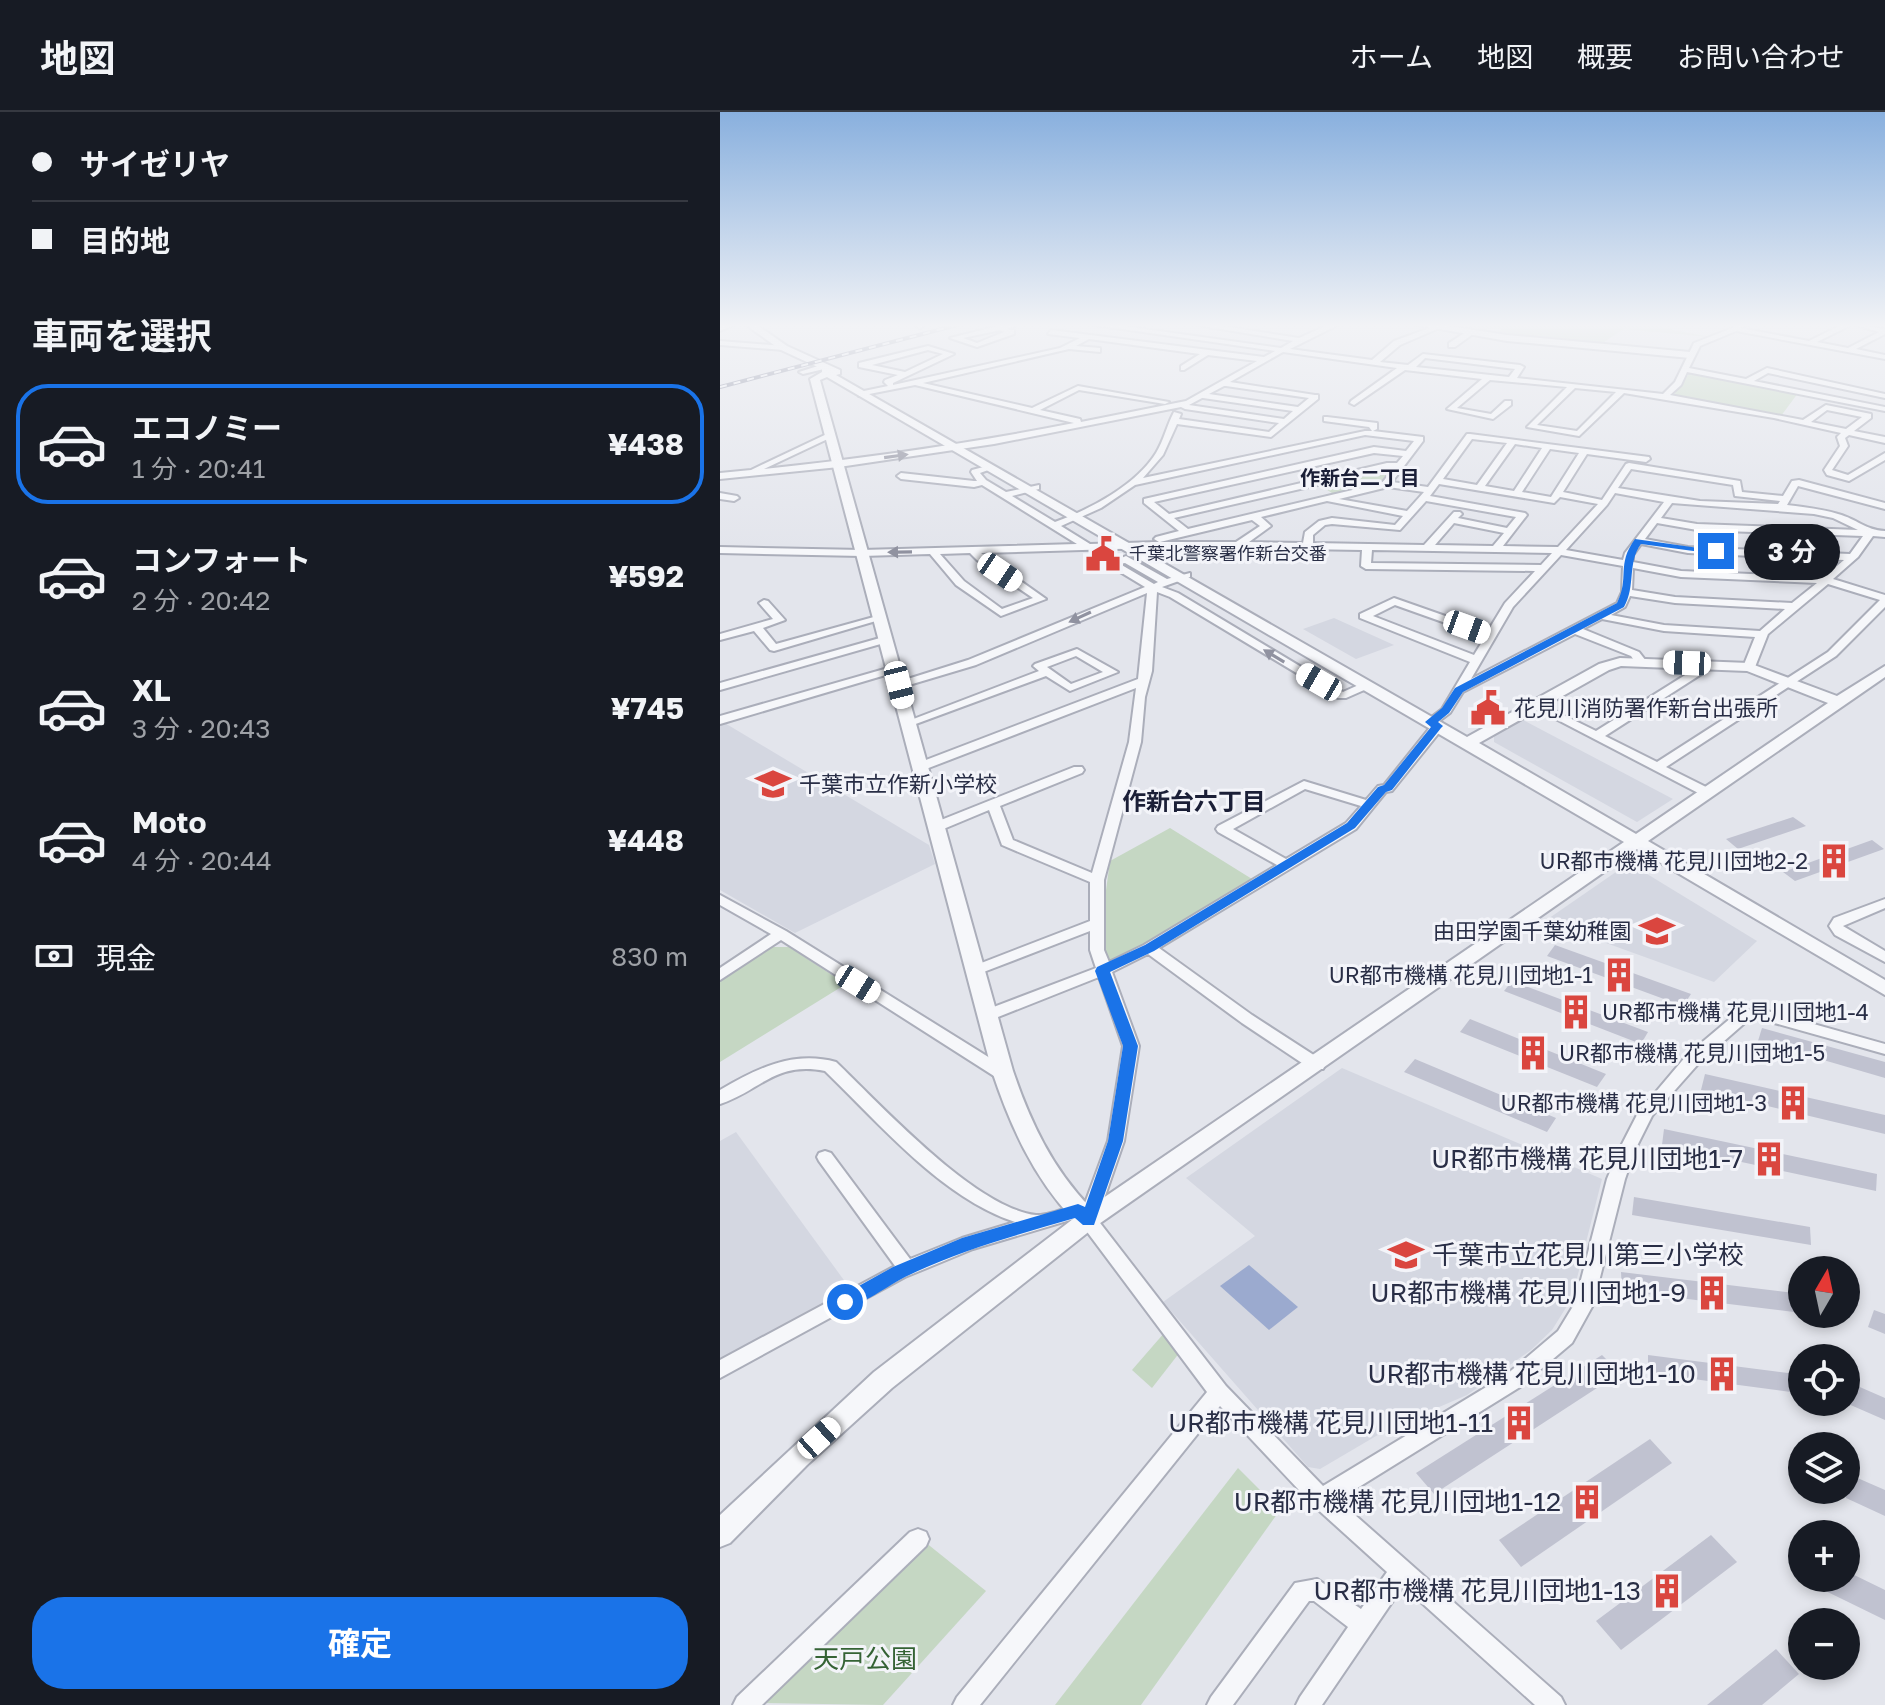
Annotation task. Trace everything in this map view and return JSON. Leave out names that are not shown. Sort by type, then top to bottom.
[{"type":"street","points":[[821,399],[922,766],[988,1015],[1000,1072],[1026,1131],[1083,1216],[1219,1392],[1321,1499],[1553,1705]]},
{"type":"street","points":[[878,399],[1080,516],[1139,545],[1203,590],[1639,840],[1885,989]]},
{"type":"street","points":[[982,399],[1085,422]]},
{"type":"street","points":[[1032,411],[1055,399]]},
{"type":"street","points":[[1148,399],[1286,422]]},
{"type":"street","points":[[720,476],[960,447],[1183,405],[1195,399]]},
{"type":"street","points":[[1225,399],[1300,410]]},
{"type":"street","points":[[1174,421],[1271,435],[1312,399]]},
{"type":"street","points":[[1354,403],[1359,399]]},
{"type":"street","points":[[1462,399],[1451,409],[1489,420],[1508,403]]},
{"type":"street","points":[[1559,399],[1531,427],[1579,434],[1613,399]]},
{"type":"street","points":[[1683,399],[1885,440]]},
{"type":"street","points":[[1836,399],[1885,409]]},
{"type":"street","points":[[1873,407],[1883,399]]},
{"type":"street","points":[[1055,525],[1080,516],[1129,484],[1161,454],[1183,405]]},
{"type":"street","points":[[1805,422],[1826,407],[1868,416],[1841,437],[1844,446],[1828,470],[1830,473],[1849,478],[1885,456]]},
{"type":"street","points":[[1327,419],[1374,425],[1371,433]]},
{"type":"street","points":[[1129,484],[1371,433],[1420,439],[1386,484]]},
{"type":"street","points":[[753,472],[831,434]]},
{"type":"street","points":[[1308,547],[1308,534],[1322,523],[1332,521],[1397,528],[1431,490],[1470,436],[1648,459]]},
{"type":"street","points":[[1479,488],[1513,441]]},
{"type":"street","points":[[1516,494],[1548,446]]},
{"type":"street","points":[[960,447],[988,467],[1031,488]]},
{"type":"street","points":[[1186,532],[1147,501],[1374,450],[1407,454]]},
{"type":"street","points":[[1139,545],[1386,484],[1431,490],[1479,488],[1554,500],[1585,450]]},
{"type":"street","points":[[1236,460],[1302,505]]},
{"type":"street","points":[[1167,517],[1398,466]]},
{"type":"street","points":[[988,1015],[1102,971],[1149,948],[1351,826],[1382,789],[1388,788],[1446,711],[1509,605],[1604,503],[1629,466],[1737,483],[1738,494],[1848,520],[1863,527],[1869,534],[1868,541],[1852,557],[1763,634],[1749,667]]},
{"type":"street","points":[[988,467],[975,472],[983,482],[1090,547]]},
{"type":"street","points":[[901,476],[974,484],[983,482]]},
{"type":"street","points":[[1784,503],[1795,483],[1799,483],[1885,506]]},
{"type":"street","points":[[1005,495],[1031,488]]},
{"type":"street","points":[[1431,490],[1465,505],[1522,515],[1496,549]]},
{"type":"street","points":[[1613,490],[1670,500],[1784,503]]},
{"type":"street","points":[[1870,501],[1885,491]]},
{"type":"street","points":[[1559,494],[1604,503]]},
{"type":"street","points":[[720,496],[734,498]]},
{"type":"street","points":[[1326,499],[1409,514]]},
{"type":"street","points":[[1459,690],[1621,605],[1627,592],[1628,555],[1670,500]]},
{"type":"street","points":[[1427,548],[1465,505]]},
{"type":"street","points":[[1080,516],[1124,545],[1183,576]]},
{"type":"street","points":[[1238,545],[1266,526],[1253,516]]},
{"type":"street","points":[[1452,520],[1510,531]]},
{"type":"street","points":[[1653,520],[1689,526],[1885,534]]},
{"type":"street","points":[[1638,541],[1688,550],[1852,557]]},
{"type":"street","points":[[720,550],[862,553],[1124,545],[1238,545],[1558,551],[1681,574],[1824,580],[1885,599],[1832,654],[1658,767]]},
{"type":"street","points":[[1367,547],[1366,566],[1543,568]]},
{"type":"street","points":[[933,551],[960,583],[1001,613],[1041,599],[973,550]]},
{"type":"street","points":[[720,720],[995,655],[1183,576]]},
{"type":"street","points":[[1159,584],[1342,696],[1367,685]]},
{"type":"street","points":[[1083,1216],[1116,1141],[1131,1046],[1102,971],[1095,924],[1097,880],[1135,742],[1153,602],[1159,584]]},
{"type":"street","points":[[1627,592],[1675,600],[1795,606]]},
{"type":"street","points":[[1476,660],[1364,616],[1394,601],[1491,636]]},
{"type":"street","points":[[720,637],[780,620],[764,603]]},
{"type":"street","points":[[1602,616],[1664,628],[1763,634]]},
{"type":"street","points":[[756,627],[774,648],[881,618]]},
{"type":"street","points":[[1230,629],[1254,620]]},
{"type":"street","points":[[1575,630],[1635,654],[1640,661]]},
{"type":"street","points":[[720,687],[887,639]]},
{"type":"street","points":[[1077,652],[1112,672],[1070,688],[1047,672],[1039,666],[1077,652]]},
{"type":"street","points":[[1468,743],[1604,667],[1620,662],[1749,667],[1839,702]]},
{"type":"street","points":[[1596,736],[1710,664]]},
{"type":"street","points":[[720,1534],[798,1457],[883,1380],[1083,1216],[1317,1065],[1885,670]]},
{"type":"street","points":[[909,723],[1047,672]]},
{"type":"street","points":[[922,766],[1143,681]]},
{"type":"street","points":[[1535,705],[1708,793]]},
{"type":"street","points":[[936,827],[1078,770]]},
{"type":"street","points":[[1286,865],[1223,829],[1304,785],[1369,805]]},
{"type":"street","points":[[993,805],[1007,842],[1097,880]]},
{"type":"street","points":[[720,899],[1000,1072]]},
{"type":"street","points":[[1885,903],[1839,921],[1836,926],[1840,932],[1885,957]]},
{"type":"street","points":[[976,970],[1095,924]]},
{"type":"street","points":[[720,975],[781,934]]},
{"type":"street","points":[[1149,948],[1317,1065]]},
{"type":"street","points":[[1321,1499],[1513,1381],[1565,1337],[1584,1305],[1616,1179],[1646,1113],[1693,1059],[1743,1016],[1760,1014],[1885,1049]]},
{"type":"street","points":[[720,1098],[774,1068],[814,1062],[830,1066],[942,1173],[996,1209],[1037,1222]]},
{"type":"street","points":[[825,1157],[907,1269]]},
{"type":"street","points":[[720,1370],[907,1269],[968,1243],[1037,1222],[1083,1216]]},
{"type":"street","points":[[965,1705],[1219,1392]]},
{"type":"street","points":[[745,1705],[918,1539]]},
{"type":"street","points":[[1308,1705],[1400,1572]]},
{"type":"street","points":[[1219,1705],[1303,1591],[1317,1590],[1363,1624]]},
{"type":"shaded area","points":[[1334,618],[1394,645],[1356,659],[1303,629]]},
{"type":"shaded area","points":[[1523,720],[1673,799],[1637,822],[1494,742],[1494,736]]},
{"type":"shaded area","name":"千葉市立作新小学校","points":[[720,723],[929,845],[935,864],[795,933],[720,890]]},
{"type":"shaded area","name":"由田学園千葉幼稚園","points":[[1629,863],[1757,941],[1714,982],[1545,921]]},
{"type":"shaded area","name":"千葉市立花見川第三小学校","points":[[1342,1068],[1602,1179],[1572,1298],[1552,1330],[1531,1350],[1467,1395],[1388,1429],[1320,1469],[1308,1467],[1163,1302],[1255,1236],[1186,1178]]},
{"type":"shaded area","points":[[736,1132],[854,1294],[720,1364],[720,1141]]},
{"type":"green space","points":[[1691,399],[1793,399],[1781,416]]},
{"type":"green space","points":[[1385,468],[1390,470],[1380,484],[1335,495],[1318,484]]},
{"type":"green space","points":[[1170,828],[1252,879],[1113,962],[1107,961],[1102,920],[1110,861]]},
{"type":"green space","points":[[765,947],[789,947],[846,984],[720,1062],[720,979]]},
{"type":"green space","points":[[1165,1332],[1180,1352],[1152,1388],[1132,1370]]},
{"type":"green space","points":[[1238,1468],[1280,1510],[1141,1705],[1055,1705]]},
{"type":"green space","name":"天戸公園","points":[[925,1542],[986,1591],[883,1705],[763,1703]]},
{"type":"water","points":[[1249,1265],[1298,1307],[1269,1330],[1220,1286]]},
{"type":"building","points":[[1793,817],[1806,826],[1738,849],[1726,839]]},
{"type":"building","name":"UR都市機構 花見川団地2-2","points":[[1872,840],[1884,849],[1795,881],[1783,872]]},
{"type":"building","name":"UR都市機構 花見川団地1-1","points":[[1555,945],[1691,994],[1683,1006],[1547,956]]},
{"type":"building","name":"UR都市機構 花見川団地1-4","points":[[1512,981],[1648,1032],[1641,1044],[1504,991]]},
{"type":"building","name":"UR都市機構 花見川団地1-5","points":[[1470,1019],[1606,1074],[1597,1087],[1460,1032]]},
{"type":"building","points":[[1762,1028],[1885,1062],[1885,1078],[1758,1041]]},
{"type":"building","points":[[1415,1059],[1556,1118],[1547,1132],[1404,1072]]},
{"type":"building","name":"UR都市機構 花見川団地1-3","points":[[1705,1074],[1885,1115],[1885,1134],[1701,1090]]},
{"type":"building","name":"UR都市機構 花見川団地1-7","points":[[1664,1129],[1877,1174],[1876,1191],[1662,1145]]},
{"type":"building","points":[[1634,1197],[1810,1227],[1811,1245],[1632,1215]]},
{"type":"building","name":"UR都市機構 花見川団地1-9","points":[[1621,1272],[1788,1292],[1788,1311],[1622,1291]]},
{"type":"building","points":[[1874,1310],[1885,1314],[1885,1334],[1868,1327]]},
{"type":"building","name":"UR都市機構 花見川団地1-11","points":[[1602,1355],[1620,1373],[1434,1494],[1416,1473]]},
{"type":"building","name":"UR都市機構 花見川団地1-10","points":[[1648,1355],[1788,1373],[1788,1392],[1648,1373]]},
{"type":"building","points":[[1860,1387],[1885,1398],[1885,1420],[1860,1409]]},
{"type":"building","name":"UR都市機構 花見川団地1-12","points":[[1650,1439],[1672,1463],[1521,1567],[1499,1540]]},
{"type":"building","points":[[1860,1479],[1885,1490],[1885,1516],[1859,1504]]},
{"type":"building","name":"UR都市機構 花見川団地1-13","points":[[1711,1535],[1737,1562],[1621,1650],[1596,1621]]},
{"type":"building","points":[[1860,1578],[1885,1590],[1885,1620],[1828,1592],[1860,1592]]},
{"type":"building","points":[[1776,1649],[1788,1662],[1788,1680],[1792,1680],[1762,1705],[1707,1705]]},
{"type":"place","name":"千葉北警察署作新台交番","points":[[1103,554]]},
{"type":"place","name":"花見川消防署作新台出張所","points":[[1488,708]]},
{"type":"place","name":"千葉市立作新小学校","points":[[773,784]]},
{"type":"place","name":"UR都市機構 花見川団地2-2","points":[[1834,861]]},
{"type":"place","name":"由田学園千葉幼稚園","points":[[1657,931]]},
{"type":"place","name":"UR都市機構 花見川団地1-1","points":[[1619,975]]},
{"type":"place","name":"UR都市機構 花見川団地1-4","points":[[1576,1012]]},
{"type":"place","name":"UR都市機構 花見川団地1-5","points":[[1533,1053]]},
{"type":"place","name":"UR都市機構 花見川団地1-3","points":[[1793,1103]]},
{"type":"place","name":"UR都市機構 花見川団地1-7","points":[[1769,1159]]},
{"type":"place","name":"千葉市立花見川第三小学校","points":[[1406,1255]]},
{"type":"place","name":"UR都市機構 花見川団地1-9","points":[[1712,1293]]},
{"type":"place","name":"UR都市機構 花見川団地1-10","points":[[1722,1374]]},
{"type":"place","name":"UR都市機構 花見川団地1-11","points":[[1519,1423]]},
{"type":"place","name":"UR都市機構 花見川団地1-12","points":[[1587,1502]]},
{"type":"place","name":"UR都市機構 花見川団地1-13","points":[[1667,1591]]},
{"type":"district","name":"作新台二丁目","points":[[1360,478]]},
{"type":"district","name":"作新台六丁目","points":[[1194,802]]},
{"type":"route","points":[[845,1302],[899,1272],[968,1243],[1078,1211],[1088,1220],[1116,1141],[1131,1046],[1102,971],[1149,948],[1351,826],[1382,789],[1388,788],[1430,731],[1438,726],[1431,722],[1446,711],[1459,690],[1621,605],[1626,600],[1628,555],[1638,541],[1688,550],[1716,551]]}]
